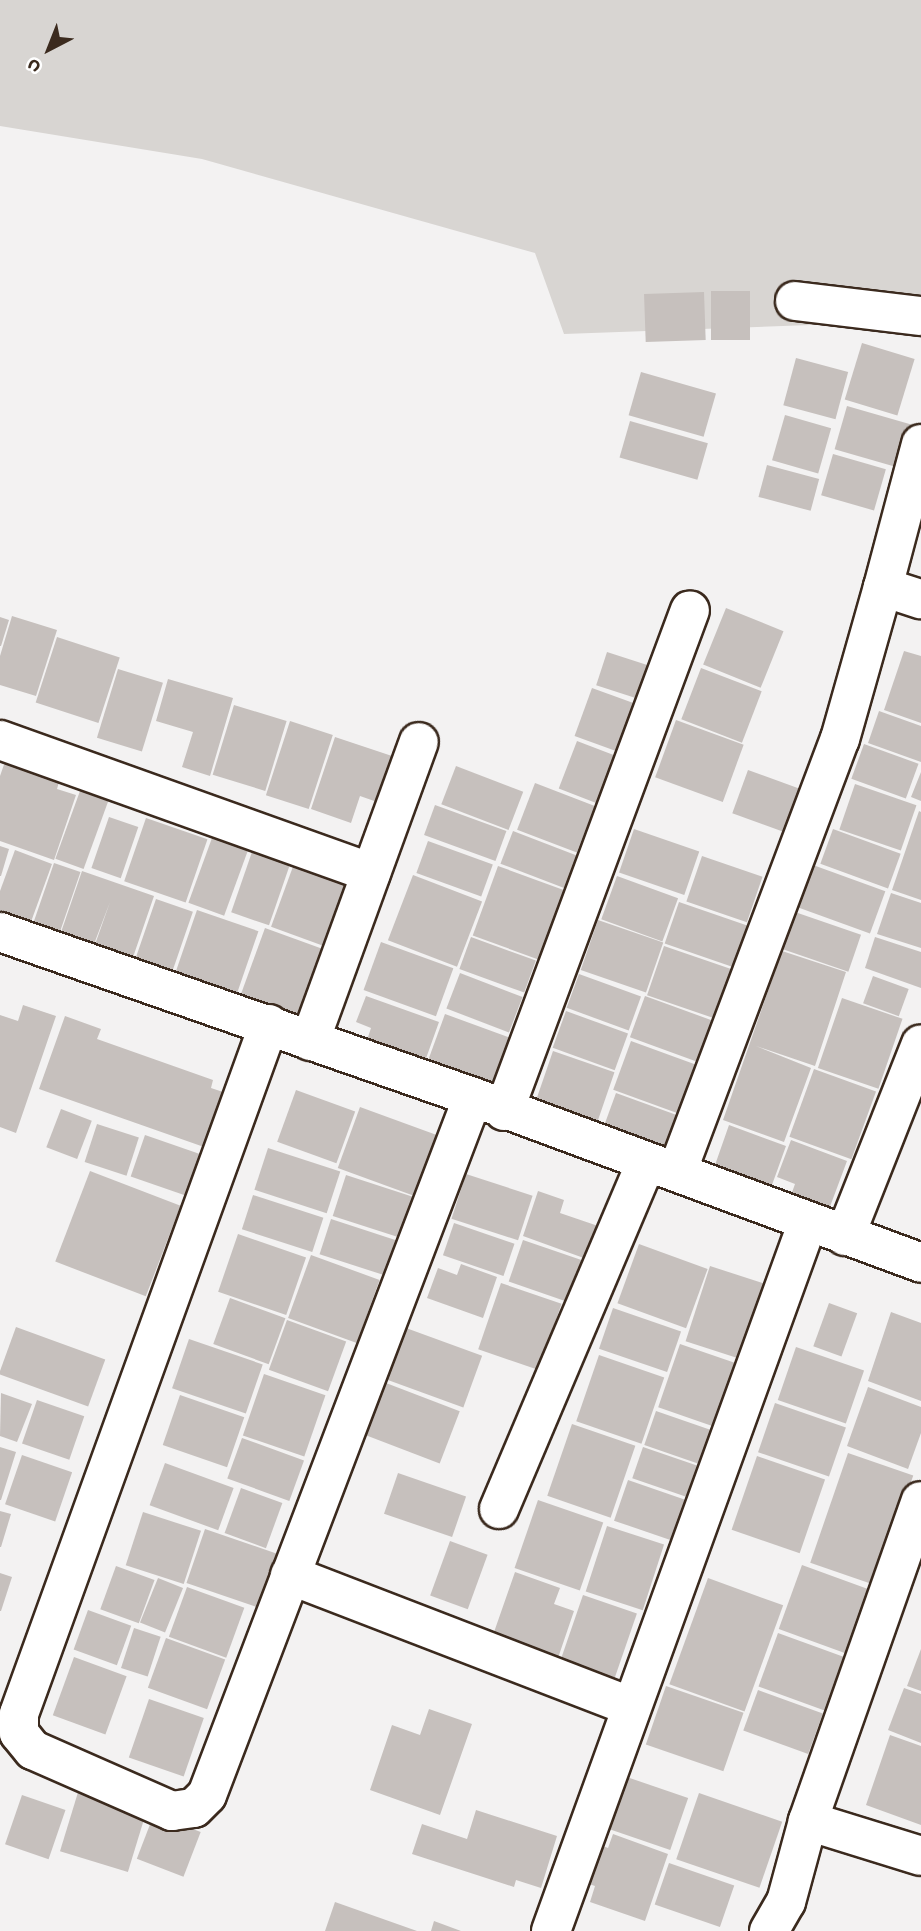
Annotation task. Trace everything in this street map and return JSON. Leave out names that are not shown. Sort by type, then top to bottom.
[{"type":"street","points":[[795,301],[921,316]]},
{"type":"street","points":[[499,1509],[662,1167],[840,739],[921,444]]},
{"type":"street","points":[[883,587],[921,600]]},
{"type":"street","points":[[269,1024],[23,1700],[19,1733],[33,1750],[172,1811],[194,1808],[207,1795],[290,1575],[489,1104],[690,610]]},
{"type":"street","points":[[0,740],[371,873]]},
{"type":"street","points":[[310,1041],[419,742]]},
{"type":"street","points":[[0,932],[269,1024],[921,1263]]},
{"type":"street","points":[[845,1236],[918,1057]]},
{"type":"street","points":[[561,1929],[630,1706],[808,1222]]},
{"type":"street","points":[[769,1931],[786,1902],[808,1821],[921,1501]]},
{"type":"street","points":[[290,1575],[630,1706]]},
{"type":"street","points":[[808,1821],[921,1856]]},
{"type":"shaded area","points":[[0,0],[921,0],[921,321],[564,334],[535,253],[202,159],[0,126]]},
{"type":"building","points":[[711,291],[750,291],[750,340],[711,340]]},
{"type":"building","points":[[704,292],[706,340],[646,342],[644,294]]},
{"type":"building","points":[[862,343],[915,359],[897,416],[845,399]]},
{"type":"building","points":[[796,358],[848,372],[835,419],[783,405]]},
{"type":"building","points":[[641,372],[716,393],[704,437],[629,415]]},
{"type":"building","points":[[847,406],[918,426],[906,470],[835,449]]},
{"type":"building","points":[[785,415],[831,428],[818,473],[772,460]]},
{"type":"building","points":[[630,421],[708,443],[697,480],[620,458]]},
{"type":"building","points":[[833,454],[886,469],[874,510],[821,495]]},
{"type":"building","points":[[767,465],[819,479],[811,511],[758,497]]},
{"type":"building","points":[[726,608],[783,631],[761,688],[703,665]]},
{"type":"building","points":[[12,616],[57,630],[36,696],[0,685],[0,656]]},
{"type":"building","points":[[0,617],[9,620],[1,646],[0,646]]},
{"type":"building","points":[[57,637],[120,657],[98,723],[36,703]]},
{"type":"building","points":[[904,651],[921,656],[921,723],[884,710]]},
{"type":"building","points":[[607,652],[656,668],[646,701],[596,685]]},
{"type":"building","points":[[701,668],[762,691],[742,743],[681,719]]},
{"type":"building","points":[[118,669],[163,683],[142,752],[97,738]]},
{"type":"building","points":[[168,679],[233,698],[210,776],[182,767],[193,732],[156,721]]},
{"type":"building","points":[[592,688],[644,707],[626,755],[575,736]]},
{"type":"building","points":[[234,705],[287,721],[265,791],[213,775]]},
{"type":"building","points":[[879,711],[921,726],[921,762],[868,743]]},
{"type":"building","points":[[676,720],[744,745],[723,802],[655,777]]},
{"type":"building","points":[[290,721],[333,735],[309,809],[266,795]]},
{"type":"building","points":[[335,737],[395,757],[380,803],[360,796],[351,823],[311,809]]},
{"type":"building","points":[[577,741],[623,759],[604,806],[559,789]]},
{"type":"building","points":[[864,744],[919,764],[906,799],[851,779]]},
{"type":"building","points":[[7,756],[61,775],[57,789],[76,795],[54,860],[0,841],[0,776]]},
{"type":"building","points":[[456,766],[523,792],[509,830],[441,804]]},
{"type":"building","points":[[748,770],[803,790],[787,833],[732,813]]},
{"type":"building","points":[[921,772],[921,801],[911,797]]},
{"type":"building","points":[[535,783],[595,806],[577,853],[517,830]]},
{"type":"building","points":[[855,784],[916,805],[901,851],[839,829]]},
{"type":"building","points":[[80,791],[108,801],[84,869],[55,859]]},
{"type":"building","points":[[435,805],[506,831],[495,861],[424,835]]},
{"type":"building","points":[[919,811],[921,812],[921,900],[892,890]]},
{"type":"building","points":[[109,817],[138,827],[121,878],[91,868]]},
{"type":"building","points":[[146,818],[207,839],[186,903],[124,881]]},
{"type":"building","points":[[634,829],[699,851],[684,895],[619,872]]},
{"type":"building","points":[[833,829],[901,854],[888,888],[820,864]]},
{"type":"building","points":[[513,831],[579,856],[567,889],[500,864]]},
{"type":"building","points":[[212,838],[248,851],[224,916],[188,903]]},
{"type":"building","points":[[428,841],[493,865],[481,897],[416,873]]},
{"type":"building","points":[[0,846],[9,849],[1,876],[0,876]]},
{"type":"building","points":[[253,849],[291,862],[269,925],[231,912]]},
{"type":"building","points":[[15,850],[52,864],[28,930],[0,919],[0,891]]},
{"type":"building","points":[[702,856],[763,877],[747,922],[686,901]]},
{"type":"building","points":[[295,861],[350,881],[327,947],[271,927]]},
{"type":"building","points":[[54,863],[80,872],[57,940],[31,931]]},
{"type":"building","points":[[813,865],[885,891],[870,934],[798,907]]},
{"type":"building","points":[[498,866],[566,891],[540,960],[473,936]]},
{"type":"building","points":[[82,871],[154,896],[130,966],[92,953],[110,902],[91,952],[58,941]]},
{"type":"building","points":[[413,875],[482,902],[457,967],[388,940]]},
{"type":"building","points":[[617,876],[678,898],[662,941],[601,919]]},
{"type":"building","points":[[891,893],[921,903],[921,948],[877,934]]},
{"type":"building","points":[[156,899],[193,912],[172,973],[135,960]]},
{"type":"building","points":[[679,902],[754,928],[739,969],[665,944]]},
{"type":"building","points":[[197,910],[258,931],[236,997],[174,976]]},
{"type":"building","points":[[792,911],[861,935],[848,972],[779,948]]},
{"type":"building","points":[[598,920],[663,942],[646,993],[581,970]]},
{"type":"building","points":[[265,928],[324,950],[299,1020],[239,998]]},
{"type":"building","points":[[471,937],[536,961],[524,993],[459,969]]},
{"type":"building","points":[[875,937],[921,952],[921,988],[865,968]]},
{"type":"building","points":[[381,942],[453,968],[436,1016],[364,990]]},
{"type":"building","points":[[664,946],[734,970],[717,1019],[647,995]]},
{"type":"building","points":[[782,951],[846,972],[815,1066],[756,1046],[811,1068],[784,1142],[723,1120]]},
{"type":"building","points":[[460,973],[523,997],[509,1032],[446,1008]]},
{"type":"building","points":[[579,974],[641,997],[629,1030],[567,1008]]},
{"type":"building","points":[[873,976],[909,989],[899,1016],[863,1003]]},
{"type":"building","points":[[366,996],[439,1022],[424,1064],[366,1043],[371,1028],[356,1022]]},
{"type":"building","points":[[645,996],[721,1024],[706,1065],[630,1037]]},
{"type":"building","points":[[842,998],[903,1019],[878,1089],[818,1068]]},
{"type":"building","points":[[23,1005],[56,1016],[16,1133],[0,1127],[0,1015],[18,1021]]},
{"type":"building","points":[[566,1011],[628,1034],[615,1070],[553,1048]]},
{"type":"building","points":[[445,1014],[512,1038],[495,1084],[428,1060]]},
{"type":"building","points":[[65,1016],[101,1029],[97,1039],[213,1080],[211,1088],[223,1092],[204,1147],[39,1089]]},
{"type":"building","points":[[631,1041],[707,1069],[689,1118],[613,1090]]},
{"type":"building","points":[[553,1051],[614,1072],[595,1129],[533,1108]]},
{"type":"building","points":[[814,1069],[876,1092],[851,1159],[789,1137]]},
{"type":"building","points":[[296,1090],[355,1112],[336,1163],[277,1142]]},
{"type":"building","points":[[616,1093],[686,1118],[672,1157],[602,1132]]},
{"type":"building","points":[[360,1107],[441,1136],[419,1197],[338,1168]]},
{"type":"building","points":[[61,1109],[92,1121],[77,1159],[46,1147]]},
{"type":"building","points":[[97,1124],[139,1138],[126,1176],[85,1162]]},
{"type":"building","points":[[729,1125],[786,1146],[768,1196],[727,1181],[731,1171],[715,1165]]},
{"type":"building","points":[[145,1135],[200,1154],[186,1195],[131,1177]]},
{"type":"building","points":[[791,1140],[847,1161],[828,1212],[790,1198],[795,1184],[777,1177]]},
{"type":"building","points":[[268,1148],[340,1171],[327,1213],[254,1190]]},
{"type":"building","points":[[90,1171],[181,1206],[146,1296],[55,1262]]},
{"type":"building","points":[[466,1174],[533,1196],[518,1240],[451,1219]]},
{"type":"building","points":[[346,1175],[414,1197],[400,1238],[333,1216]]},
{"type":"building","points":[[538,1191],[564,1200],[560,1213],[604,1228],[592,1261],[523,1236]]},
{"type":"building","points":[[253,1195],[323,1218],[312,1252],[242,1229]]},
{"type":"building","points":[[331,1219],[398,1241],[386,1276],[320,1254]]},
{"type":"building","points":[[454,1223],[515,1244],[503,1276],[443,1255]]},
{"type":"building","points":[[238,1234],[306,1257],[286,1315],[218,1292]]},
{"type":"building","points":[[523,1240],[590,1263],[576,1305],[509,1282]]},
{"type":"building","points":[[639,1244],[708,1269],[686,1328],[617,1303]]},
{"type":"building","points":[[311,1255],[380,1280],[357,1343],[288,1318]]},
{"type":"building","points":[[461,1264],[497,1277],[483,1318],[427,1298],[438,1268],[457,1275]]},
{"type":"building","points":[[710,1266],[772,1286],[747,1361],[686,1341]]},
{"type":"building","points":[[501,1283],[562,1304],[539,1370],[478,1349]]},
{"type":"building","points":[[230,1298],[285,1318],[269,1364],[213,1344]]},
{"type":"building","points":[[829,1303],[857,1313],[841,1356],[813,1346]]},
{"type":"building","points":[[613,1308],[681,1331],[667,1372],[599,1349]]},
{"type":"building","points":[[891,1312],[921,1323],[921,1401],[868,1381]]},
{"type":"building","points":[[287,1320],[346,1342],[328,1391],[269,1370]]},
{"type":"building","points":[[16,1327],[105,1359],[88,1406],[0,1374]]},
{"type":"building","points":[[406,1328],[482,1356],[463,1407],[387,1380]]},
{"type":"building","points":[[189,1339],[263,1364],[246,1414],[172,1388]]},
{"type":"building","points":[[680,1344],[743,1366],[722,1429],[658,1407]]},
{"type":"building","points":[[796,1347],[864,1370],[846,1423],[778,1400]]},
{"type":"building","points":[[599,1355],[664,1377],[641,1444],[576,1421]]},
{"type":"building","points":[[264,1374],[325,1395],[304,1457],[243,1435]]},
{"type":"building","points":[[386,1383],[460,1411],[440,1464],[366,1435]]},
{"type":"building","points":[[868,1387],[921,1407],[921,1433],[908,1469],[847,1446]]},
{"type":"building","points":[[1,1393],[32,1404],[17,1442],[0,1436]]},
{"type":"building","points":[[180,1395],[244,1417],[227,1467],[163,1445]]},
{"type":"building","points":[[37,1400],[84,1416],[69,1460],[22,1443]]},
{"type":"building","points":[[775,1403],[846,1427],[829,1477],[758,1452]]},
{"type":"building","points":[[656,1411],[717,1432],[706,1466],[644,1445]]},
{"type":"building","points":[[572,1424],[635,1446],[611,1518],[547,1496]]},
{"type":"building","points":[[242,1438],[304,1461],[289,1501],[227,1478]]},
{"type":"building","points":[[0,1447],[16,1452],[1,1500],[0,1500]]},
{"type":"building","points":[[643,1447],[697,1466],[686,1497],[632,1478]]},
{"type":"building","points":[[848,1453],[913,1475],[875,1585],[810,1563]]},
{"type":"building","points":[[22,1455],[72,1472],[55,1521],[5,1504]]},
{"type":"building","points":[[757,1456],[825,1479],[800,1553],[732,1530]]},
{"type":"building","points":[[165,1463],[234,1488],[218,1530],[150,1505]]},
{"type":"building","points":[[398,1473],[466,1496],[452,1537],[384,1514]]},
{"type":"building","points":[[628,1480],[689,1501],[675,1542],[614,1521]]},
{"type":"building","points":[[241,1488],[282,1503],[266,1548],[225,1533]]},
{"type":"building","points":[[538,1500],[603,1522],[580,1591],[515,1568]]},
{"type":"building","points":[[0,1511],[11,1514],[1,1547],[0,1547]]},
{"type":"building","points":[[143,1512],[201,1531],[184,1584],[126,1565]]},
{"type":"building","points":[[607,1526],[664,1545],[643,1610],[586,1592]]},
{"type":"building","points":[[205,1529],[281,1555],[262,1609],[186,1583]]},
{"type":"building","points":[[450,1541],[488,1555],[468,1609],[430,1596]]},
{"type":"building","points":[[802,1565],[873,1591],[850,1655],[779,1629]]},
{"type":"building","points":[[116,1566],[155,1580],[139,1623],[100,1609]]},
{"type":"building","points":[[515,1572],[560,1588],[554,1604],[574,1611],[558,1658],[493,1635]]},
{"type":"building","points":[[0,1573],[12,1577],[1,1611],[0,1611]]},
{"type":"building","points":[[158,1578],[183,1588],[165,1633],[140,1623]]},
{"type":"building","points":[[708,1578],[783,1605],[745,1712],[669,1684]]},
{"type":"building","points":[[187,1587],[244,1608],[226,1658],[169,1637]]},
{"type":"building","points":[[583,1595],[637,1614],[615,1678],[561,1659]]},
{"type":"building","points":[[88,1610],[131,1626],[117,1665],[74,1649]]},
{"type":"building","points":[[134,1628],[161,1637],[148,1677],[121,1668]]},
{"type":"building","points":[[778,1633],[848,1658],[828,1712],[759,1687]]},
{"type":"building","points":[[166,1638],[225,1660],[207,1709],[148,1688]]},
{"type":"building","points":[[921,1649],[921,1691],[907,1686]]},
{"type":"building","points":[[74,1657],[127,1676],[105,1734],[53,1715]]},
{"type":"building","points":[[666,1686],[744,1713],[723,1771],[646,1745]]},
{"type":"building","points":[[904,1688],[921,1694],[921,1743],[888,1730]]},
{"type":"building","points":[[758,1690],[823,1714],[808,1754],[743,1730]]},
{"type":"building","points":[[149,1699],[204,1718],[184,1777],[129,1758]]},
{"type":"building","points":[[429,1709],[472,1724],[440,1815],[370,1790],[392,1725],[420,1735]]},
{"type":"building","points":[[890,1735],[921,1746],[921,1825],[866,1805]]},
{"type":"building","points":[[621,1775],[688,1798],[670,1850],[603,1827]]},
{"type":"building","points":[[79,1789],[147,1810],[128,1872],[60,1851]]},
{"type":"building","points":[[699,1793],[782,1822],[759,1888],[676,1859]]},
{"type":"building","points":[[22,1795],[65,1810],[49,1859],[5,1844]]},
{"type":"building","points":[[476,1810],[557,1836],[541,1888],[516,1880],[514,1887],[412,1854],[422,1824],[467,1839]]},
{"type":"building","points":[[154,1814],[201,1832],[183,1877],[137,1859]]},
{"type":"building","points":[[613,1834],[668,1854],[645,1921],[590,1902],[595,1886],[577,1880],[590,1841],[608,1848]]},
{"type":"building","points":[[669,1863],[734,1885],[720,1927],[655,1905]]},
{"type":"building","points":[[335,1902],[417,1931],[325,1931]]},
{"type":"building","points":[[434,1921],[461,1931],[431,1931]]}]
